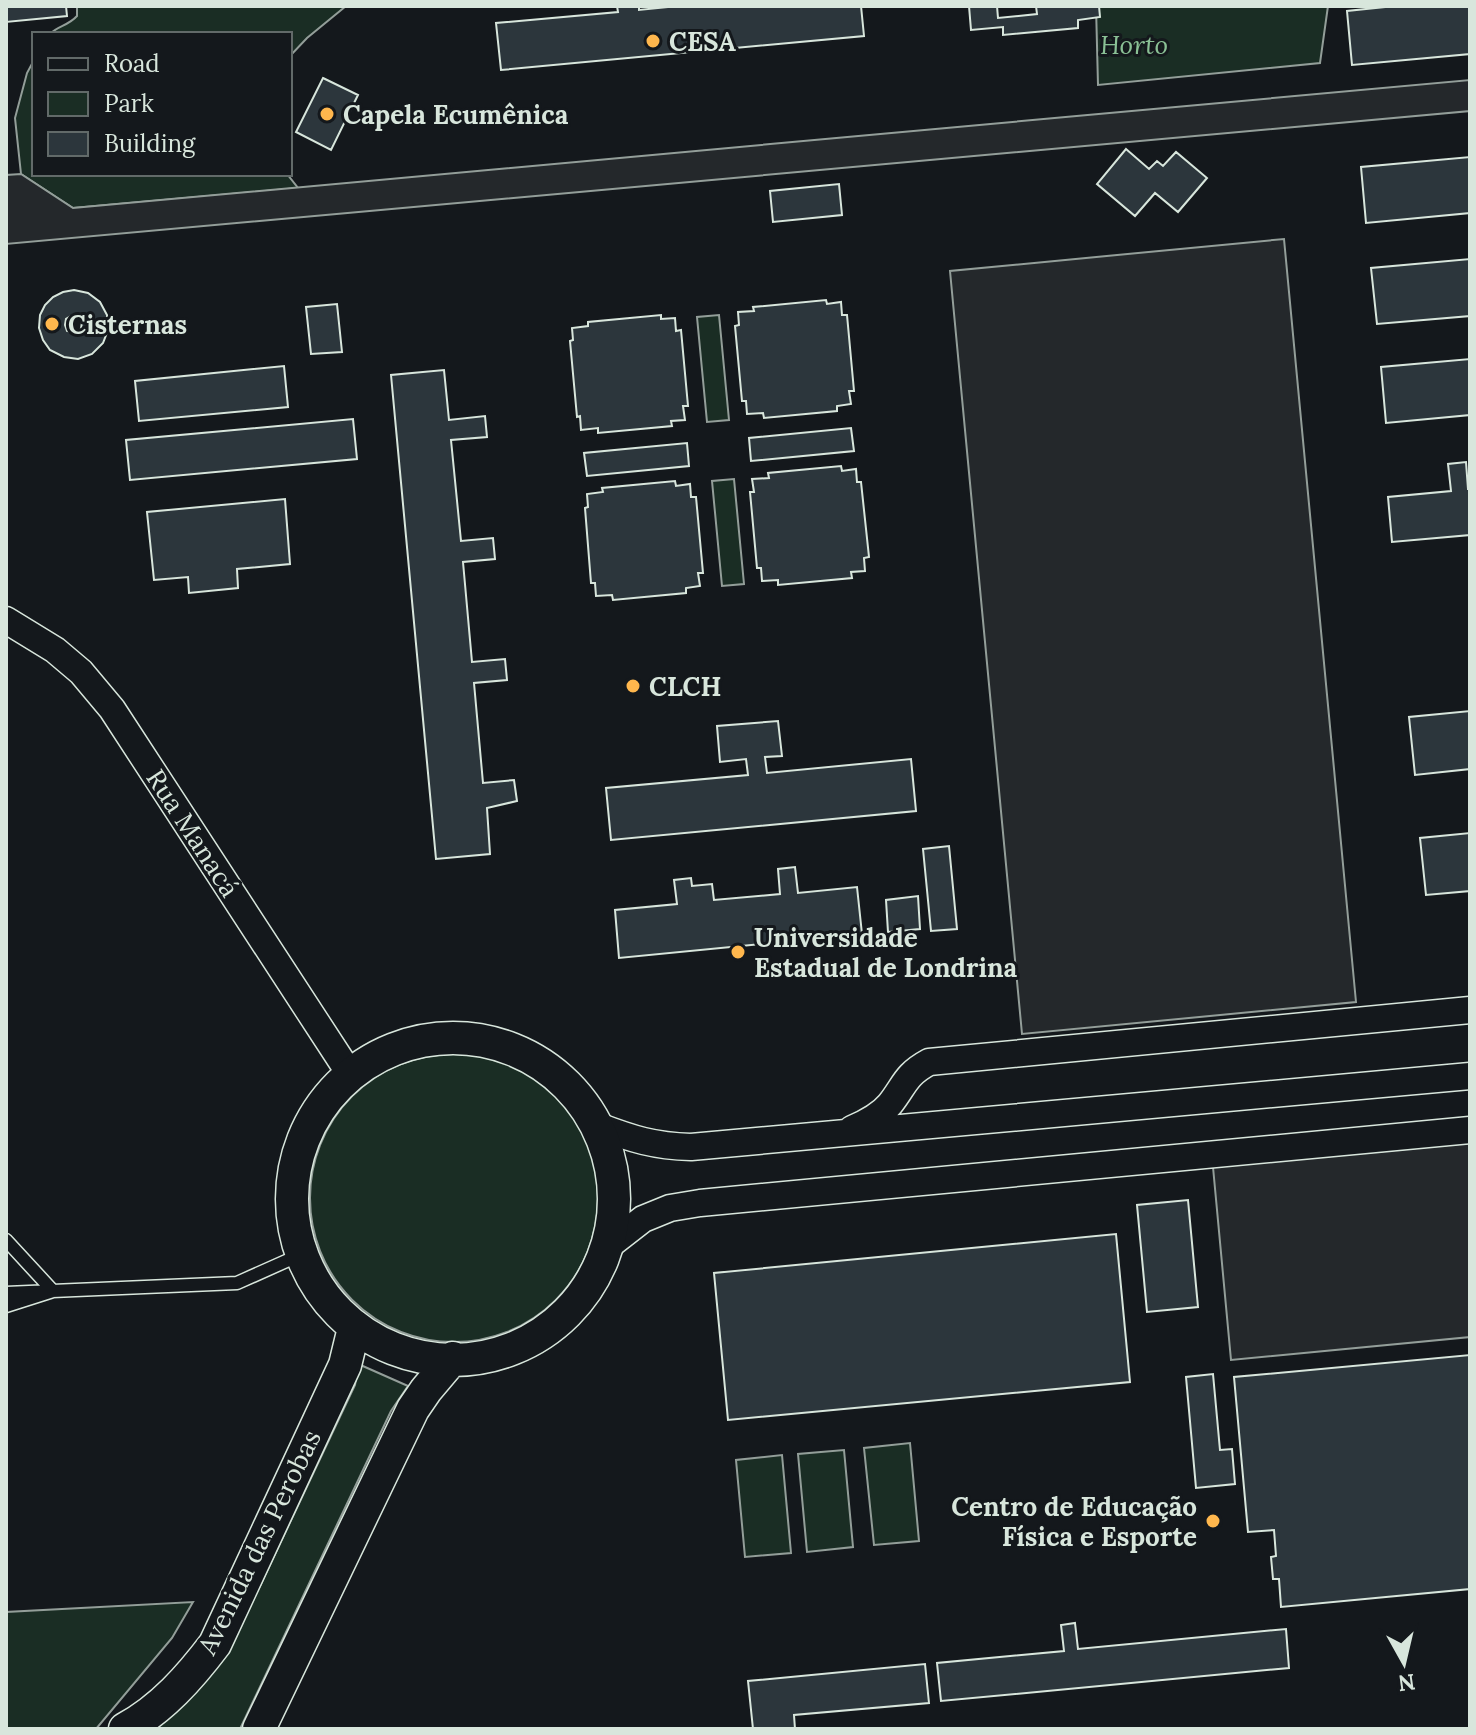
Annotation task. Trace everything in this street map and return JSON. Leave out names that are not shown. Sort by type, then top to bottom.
[{"type":"street","name":"Rua Manacá","points":[[6,620],[55,650],[81,672],[112,709],[350,1074]]},
{"type":"street","points":[[843,1134],[873,1119],[889,1105],[915,1069],[929,1062],[1470,1010]]},
{"type":"street","points":[[448,1038],[501,1045],[549,1068],[585,1106],[598,1126],[608,1152],[614,1203],[607,1247],[588,1288],[557,1321],[519,1346],[473,1359],[426,1358],[381,1343],[354,1328],[312,1279],[295,1237],[291,1192],[299,1147],[319,1107],[350,1074],[396,1047],[448,1038]]},
{"type":"street","points":[[598,1126],[642,1142],[691,1147],[1470,1076]]},
{"type":"street","points":[[607,1247],[643,1219],[670,1208],[700,1203],[1470,1130]]},
{"type":"street","name":"Avenida das Perobas","points":[[125,1729],[162,1703],[215,1644],[345,1365],[354,1328]]},
{"type":"street","points":[[259,1729],[413,1409],[453,1358]]},
{"type":"lane","points":[[6,1240],[53,1291]]},
{"type":"lane","points":[[6,1293],[237,1283],[302,1254]]},
{"type":"lane","points":[[6,1306],[53,1291]]},
{"type":"green space","points":[[77,6],[346,6],[292,54],[292,32],[52,32],[77,16]]},
{"type":"green space","name":"Horto","points":[[1096,6],[1328,6],[1320,63],[1098,85]]},
{"type":"green space","points":[[32,64],[32,176],[289,176],[298,188],[73,208],[21,174],[15,118]]},
{"type":"green space","points":[[719,315],[729,420],[707,422],[697,317]]},
{"type":"green space","points":[[734,479],[744,584],[722,586],[712,481]]},
{"type":"green space","points":[[454,1054],[482,1057],[509,1065],[534,1078],[556,1096],[574,1118],[587,1143],[595,1170],[598,1198],[595,1226],[587,1253],[574,1278],[556,1300],[534,1318],[509,1331],[482,1339],[454,1342],[426,1339],[399,1331],[374,1318],[352,1300],[334,1278],[321,1253],[313,1226],[310,1198],[313,1170],[321,1143],[334,1118],[352,1096],[374,1078],[399,1065],[426,1057]]},
{"type":"green space","points":[[356,1363],[408,1386],[391,1411],[240,1729],[148,1729],[225,1647],[260,1586],[355,1385]]},
{"type":"green space","points":[[910,1443],[919,1541],[874,1545],[864,1448]]},
{"type":"green space","points":[[844,1450],[853,1547],[807,1552],[798,1454]]},
{"type":"green space","points":[[782,1455],[791,1553],[745,1557],[736,1460]]},
{"type":"green space","points":[[193,1602],[172,1638],[96,1729],[6,1729],[6,1612]]},
{"type":"shaded area","points":[[1470,80],[1470,111],[6,244],[6,175],[21,174],[73,208]]},
{"type":"shaded area","points":[[1284,239],[1356,1002],[1022,1034],[950,271]]},
{"type":"shaded area","points":[[1470,1143],[1470,1337],[1231,1360],[1213,1167]]},
{"type":"building","points":[[6,6],[66,6],[67,16],[6,22]]},
{"type":"building","name":"CESA","points":[[617,6],[639,6],[639,10],[678,6],[861,6],[864,36],[501,70],[496,23],[618,12]]},
{"type":"building","points":[[969,6],[997,6],[998,18],[1037,14],[1036,6],[1099,6],[1100,17],[1078,20],[1078,28],[1003,35],[1003,27],[971,30]]},
{"type":"building","points":[[1395,6],[1470,6],[1470,54],[1352,65],[1347,11]]},
{"type":"building","name":"Capela Ecumênica","points":[[323,78],[358,95],[331,150],[296,132]]},
{"type":"building","points":[[1126,149],[1149,169],[1157,161],[1163,166],[1176,152],[1207,178],[1178,212],[1155,193],[1135,216],[1097,184]]},
{"type":"building","points":[[1470,157],[1470,213],[1366,223],[1361,167]]},
{"type":"building","points":[[839,184],[842,215],[773,222],[770,191]]},
{"type":"building","points":[[1470,259],[1470,316],[1377,324],[1371,268]]},
{"type":"building","name":"Cisternas","points":[[74,290],[88,293],[100,302],[107,315],[108,330],[103,343],[92,354],[78,359],[50,350],[39,328],[45,305],[63,292]],"holes":[[[73,315],[81,319],[81,329],[75,333],[67,331],[66,319]]]},
{"type":"building","points":[[826,300],[827,304],[841,302],[842,315],[847,315],[854,391],[849,391],[851,404],[837,406],[837,411],[764,418],[763,413],[747,414],[746,401],[742,401],[735,326],[739,325],[738,312],[754,311],[753,307]]},
{"type":"building","points":[[337,304],[342,352],[311,354],[306,307]]},
{"type":"building","points":[[661,315],[661,319],[675,318],[676,331],[681,330],[688,406],[683,406],[685,420],[671,421],[672,426],[598,433],[598,428],[581,430],[570,341],[573,340],[572,328],[588,326],[588,322]]},
{"type":"building","points":[[1470,359],[1470,415],[1386,423],[1381,367]]},
{"type":"building","points":[[284,366],[288,407],[139,421],[135,381]]},
{"type":"building","points":[[444,370],[449,420],[485,416],[487,437],[451,440],[461,541],[493,538],[495,559],[463,562],[472,662],[505,659],[507,680],[474,683],[483,783],[514,780],[517,801],[487,808],[490,854],[436,859],[391,375]]},
{"type":"building","points":[[353,419],[357,459],[130,480],[126,440]]},
{"type":"building","points":[[851,428],[854,451],[751,461],[749,438]]},
{"type":"building","points":[[687,443],[689,466],[587,476],[584,453]]},
{"type":"building","points":[[1466,462],[1470,489],[1470,535],[1392,542],[1388,497],[1451,491],[1448,464]]},
{"type":"building","points":[[841,466],[842,471],[856,469],[857,482],[861,482],[869,557],[864,558],[865,571],[851,572],[852,578],[778,585],[778,580],[762,581],[761,568],[757,568],[750,492],[754,492],[752,479],[769,478],[768,473]]},
{"type":"building","points":[[675,481],[676,486],[690,484],[691,497],[696,497],[703,573],[698,573],[700,586],[686,588],[686,593],[613,600],[612,595],[596,596],[595,583],[591,583],[585,508],[588,507],[587,494],[603,492],[602,488]]},
{"type":"building","points":[[285,499],[290,564],[237,569],[238,588],[189,593],[188,577],[154,580],[147,512]]},
{"type":"building","points":[[1470,711],[1470,769],[1415,775],[1409,717]]},
{"type":"building","points":[[778,721],[782,756],[765,757],[767,773],[911,759],[916,811],[611,840],[606,788],[748,775],[746,759],[720,762],[717,726]]},
{"type":"building","points":[[1470,833],[1470,891],[1426,895],[1420,838]]},
{"type":"building","points":[[949,846],[957,929],[931,931],[923,849]]},
{"type":"building","points":[[795,867],[798,893],[857,887],[862,934],[619,958],[615,910],[677,904],[674,880],[691,878],[692,886],[712,884],[714,900],[780,894],[778,869]]},
{"type":"building","points":[[918,896],[920,929],[888,932],[886,900]]},
{"type":"building","points":[[1188,1200],[1198,1307],[1147,1312],[1137,1205]]},
{"type":"building","points":[[1116,1234],[1130,1382],[728,1420],[714,1273]]},
{"type":"building","points":[[1470,1355],[1470,1589],[1281,1607],[1279,1579],[1273,1579],[1271,1557],[1276,1556],[1274,1530],[1248,1532],[1234,1377]]},
{"type":"building","points":[[1213,1374],[1220,1450],[1232,1449],[1235,1484],[1196,1488],[1186,1377]]},
{"type":"building","points":[[1075,1623],[1078,1649],[1286,1629],[1289,1668],[941,1701],[937,1663],[1064,1651],[1061,1625]]},
{"type":"building","points":[[925,1664],[929,1703],[794,1715],[795,1729],[753,1729],[748,1681]]},
{"type":"place","name":"CESA","points":[[653,41]]},
{"type":"place","name":"Capela Ecumênica","points":[[327,114]]},
{"type":"place","name":"Cisternas","points":[[52,324]]},
{"type":"place","name":"CLCH","points":[[633,686]]},
{"type":"place","name":"Universidade Estadual de Londrina","points":[[738,952]]},
{"type":"place","name":"Centro de Educação Física e Esporte","points":[[1213,1521]]}]
